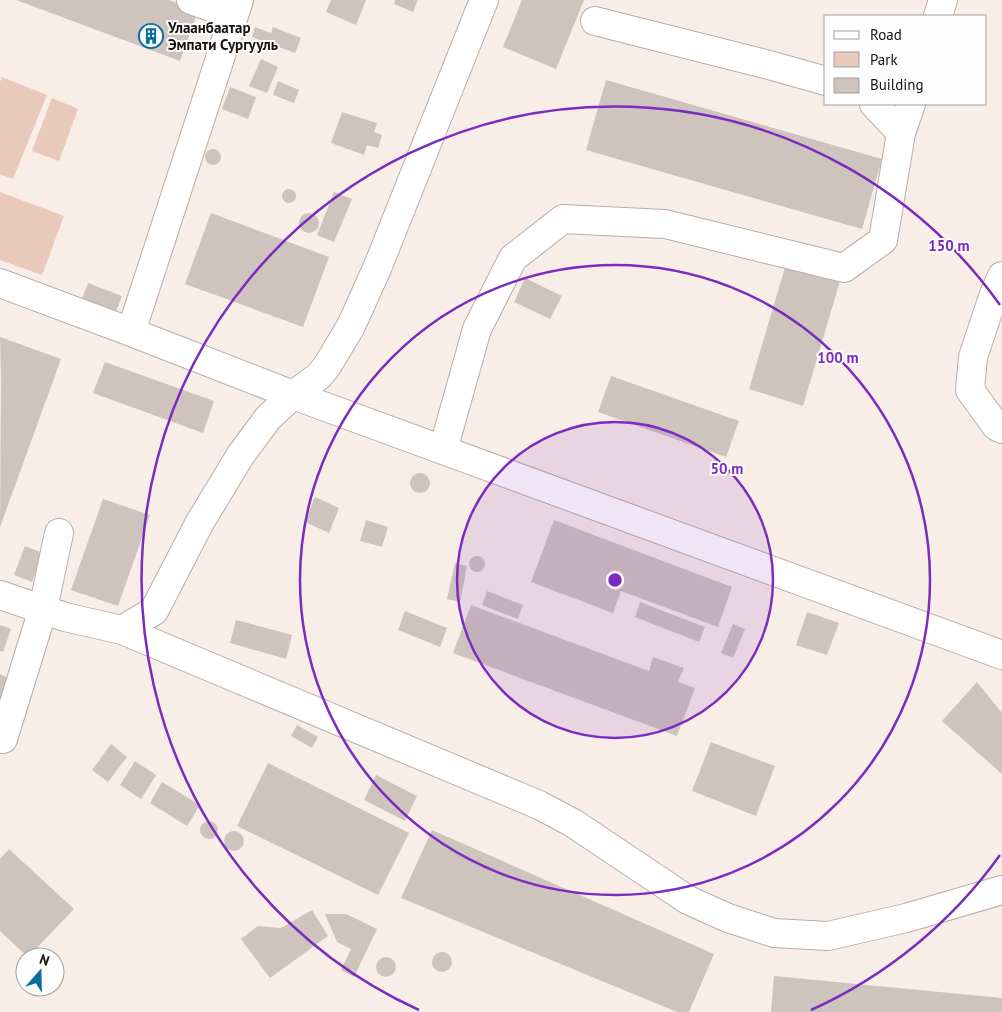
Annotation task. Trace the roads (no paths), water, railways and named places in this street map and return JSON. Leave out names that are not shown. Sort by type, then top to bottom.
[{"type":"street","points":[[131,332],[236,8],[192,0]]},
{"type":"street","points":[[122,630],[154,611],[200,522],[240,456],[268,418],[292,395],[319,376],[328,366],[358,313],[484,0]]},
{"type":"street","points":[[938,15],[943,0]]},
{"type":"street","points":[[595,22],[824,80]]},
{"type":"street","points":[[875,105],[901,133]]},
{"type":"street","points":[[443,450],[478,329],[513,258],[563,219],[665,224],[844,268],[882,240],[901,133],[911,105]]},
{"type":"street","points":[[1002,276],[973,357],[970,390],[996,426],[1002,429]]},
{"type":"street","points":[[0,283],[292,395],[1002,655]]},
{"type":"street","points":[[3,739],[43,609],[59,533]]},
{"type":"street","points":[[0,595],[65,617],[122,630],[539,805],[573,822],[688,900],[728,918],[774,933],[828,936],[906,918],[1002,890]]},
{"type":"place","name":"Улаанбаатар Эмпати Сургууль","points":[[151,36]]}]
